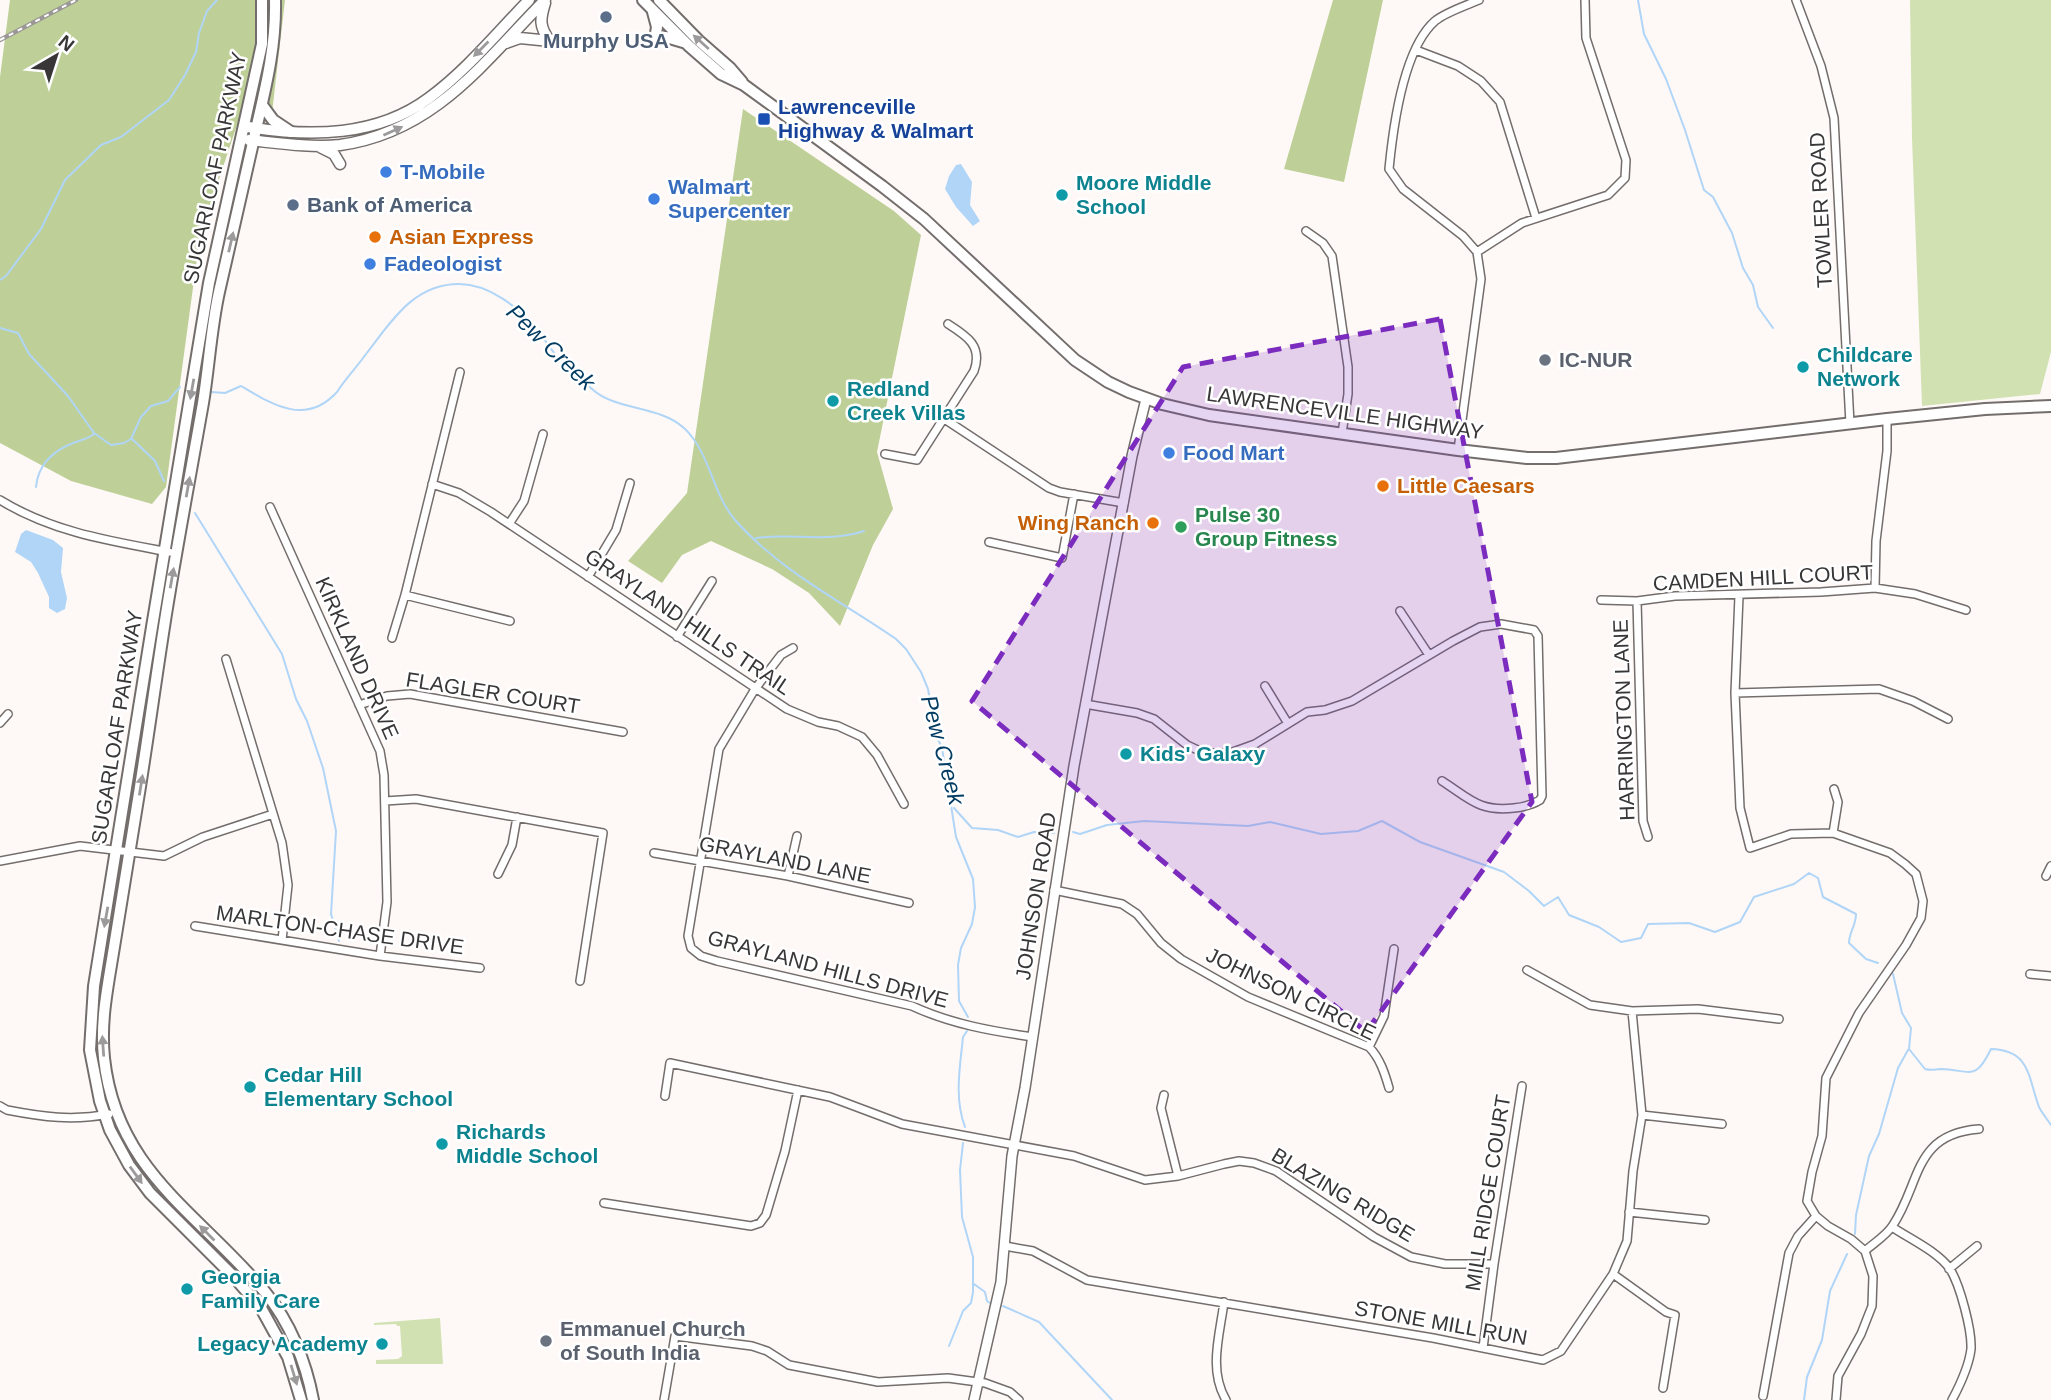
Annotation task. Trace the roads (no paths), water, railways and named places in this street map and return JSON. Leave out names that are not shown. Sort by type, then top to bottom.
[{"type":"main road","points":[[250,128],[315,134],[360,129],[416,107],[447,84],[529,0]]},
{"type":"main road","points":[[502,44],[520,38],[550,41],[541,30],[540,18],[546,0]]},
{"type":"main road","points":[[241,139],[316,145],[382,136],[410,124],[456,92],[546,0]]},
{"type":"main road","name":"LAWRENCEVILLE HIGHWAY","points":[[643,0],[655,5],[698,40],[730,68],[744,85]]},
{"type":"main road","name":"SUGARLOAF PARKWAY","points":[[275,1],[274,44],[262,105],[241,139],[209,283],[94,986],[90,1030],[93,1073],[104,1115],[118,1146],[143,1184],[261,1308],[288,1357],[301,1400]]},
{"type":"main road","name":"SUGARLOAF PARKWAY","points":[[262,4],[262,44],[250,128],[254,141],[218,297],[102,1032],[106,1076],[128,1138],[151,1175],[271,1300],[300,1353],[313,1400]]},
{"type":"main road","points":[[655,5],[655,39],[678,39],[689,46]]},
{"type":"main road","name":"LAWRENCEVILLE HIGHWAY","points":[[655,5],[689,46],[721,74],[744,85],[847,159],[924,219],[1075,360],[1108,382],[1146,399],[1209,415],[1458,450],[1556,458],[1887,419],[2051,407]]},
{"type":"main road","points":[[262,105],[272,120],[291,132]]},
{"type":"main road","points":[[316,145],[334,154],[340,164],[347,151],[359,141]]},
{"type":"street","points":[[1458,450],[1482,279],[1477,253],[1463,236],[1403,189],[1389,169],[1393,122],[1402,86],[1422,35],[1436,20],[1479,0]]},
{"type":"street","points":[[1477,253],[1522,223],[1608,195],[1625,178],[1626,160],[1586,38],[1585,0]]},
{"type":"street","name":"TOWLER ROAD","points":[[1796,0],[1821,66],[1834,118],[1850,424]]},
{"type":"street","points":[[1416,50],[1466,71],[1482,81],[1500,102],[1536,218]]},
{"type":"street","points":[[1306,232],[1323,243],[1332,256],[1348,367],[1348,394],[1342,433]]},
{"type":"street","points":[[886,454],[917,460],[974,371],[975,348],[968,337],[948,324]]},
{"type":"street","points":[[391,638],[405,595],[460,372]]},
{"type":"street","name":"JOHNSON ROAD","points":[[974,1400],[999,1292],[1014,1144],[1085,704],[1132,456],[1146,399]]},
{"type":"street","points":[[943,418],[1049,488],[1124,503]]},
{"type":"street","points":[[1875,588],[1876,541],[1887,452],[1887,419]]},
{"type":"street","points":[[509,524],[524,501],[543,434]]},
{"type":"street","points":[[588,577],[616,530],[630,483]]},
{"type":"street","name":"GRAYLAND HILLS TRAIL","points":[[432,484],[458,493],[509,524],[755,689],[803,717],[838,726],[862,737],[877,755],[904,804]]},
{"type":"street","points":[[989,542],[1062,558],[1074,494]]},
{"type":"street","points":[[0,500],[36,519],[79,535],[176,554]]},
{"type":"street","name":"KIRKLAND DRIVE","points":[[270,506],[380,751],[384,775],[387,902],[380,956]]},
{"type":"street","points":[[677,637],[712,582]]},
{"type":"street","name":"CAMDEN HILL COURT","points":[[1601,600],[1637,601],[1875,588],[1915,594],[1966,610]]},
{"type":"street","points":[[405,595],[510,621]]},
{"type":"street","points":[[1739,596],[1735,693],[1740,808],[1750,848],[1791,834],[1833,833],[1889,853],[1905,864],[1916,874],[1923,901],[1921,918],[1859,1013],[1826,1078],[1822,1136],[1807,1200],[1816,1216],[1865,1251],[1873,1276],[1872,1306],[1861,1334],[1838,1376],[1836,1400]]},
{"type":"street","name":"HARRINGTON LANE","points":[[1637,601],[1643,821],[1648,837]]},
{"type":"street","points":[[1400,611],[1429,655]]},
{"type":"street","points":[[1085,704],[1138,712],[1154,719],[1187,745],[1204,753],[1230,753],[1255,744],[1307,712],[1352,701],[1480,627],[1501,624],[1534,630],[1538,636],[1540,800],[1523,807],[1496,810],[1481,807],[1442,780]]},
{"type":"street","name":"GRAYLAND HILLS DRIVE","points":[[793,648],[781,654],[755,689],[719,749],[688,936],[691,948],[701,956],[912,1006],[938,1018],[981,1029],[1033,1037]]},
{"type":"street","points":[[226,659],[282,843],[288,885],[282,940]]},
{"type":"street","points":[[1265,686],[1287,722]]},
{"type":"street","points":[[1735,693],[1879,689],[1913,701],[1948,719]]},
{"type":"street","name":"FLAGLER COURT","points":[[359,705],[387,696],[410,694],[623,732]]},
{"type":"street","points":[[0,723],[8,714]]},
{"type":"street","points":[[1833,833],[1838,802],[1834,789]]},
{"type":"street","points":[[385,802],[416,799],[603,833],[580,981]]},
{"type":"street","points":[[0,862],[80,846],[164,856],[203,837],[273,814]]},
{"type":"street","points":[[498,874],[512,845],[517,817]]},
{"type":"street","points":[[788,876],[797,836]]},
{"type":"street","name":"GRAYLAND LANE","points":[[654,853],[788,876],[909,903]]},
{"type":"street","points":[[2046,876],[2051,866]]},
{"type":"street","name":"JOHNSON CIRCLE","points":[[1054,890],[1122,904],[1137,914],[1161,943],[1181,959],[1248,997],[1369,1047],[1385,1074],[1389,1088]]},
{"type":"street","name":"MARLTON-CHASE DRIVE","points":[[195,926],[380,956],[480,968]]},
{"type":"street","points":[[1369,1047],[1384,1017],[1394,949]]},
{"type":"street","points":[[1527,970],[1590,1005],[1632,1011],[1698,1009],[1779,1019]]},
{"type":"street","points":[[2030,974],[2051,976]]},
{"type":"street","name":"STONE MILL RUN","points":[[1005,1246],[1033,1251],[1087,1280],[1544,1360],[1561,1351],[1613,1274],[1627,1241],[1642,1115],[1632,1011]]},
{"type":"street","name":"BLAZING RIDGE","points":[[665,1096],[670,1063],[831,1097],[902,1124],[1094,1161],[1144,1180],[1178,1176],[1239,1161],[1254,1163],[1276,1171],[1374,1237],[1411,1257],[1445,1265],[1493,1264]]},
{"type":"street","name":"MILL RIDGE COURT","points":[[1483,1348],[1493,1264],[1522,1086]]},
{"type":"street","points":[[604,1203],[751,1227],[760,1223],[766,1215],[785,1151],[798,1090]]},
{"type":"street","points":[[1164,1095],[1162,1115],[1178,1176]]},
{"type":"street","points":[[0,1106],[7,1110],[65,1119],[91,1119],[117,1113]]},
{"type":"street","points":[[1642,1115],[1722,1124]]},
{"type":"street","points":[[1865,1251],[1892,1227],[1919,1166],[1932,1148],[1965,1130],[1979,1129]]},
{"type":"street","points":[[1629,1212],[1705,1220]]},
{"type":"street","points":[[1763,1396],[1789,1253],[1798,1236],[1816,1216]]},
{"type":"street","points":[[1892,1227],[1939,1258],[1949,1269],[1957,1285],[1967,1322],[1970,1349],[1962,1380],[1952,1400]]},
{"type":"street","points":[[1949,1269],[1978,1246]]},
{"type":"street","points":[[1613,1274],[1666,1312],[1675,1315],[1663,1388]]},
{"type":"street","points":[[1224,1302],[1216,1367],[1217,1381],[1226,1400]]},
{"type":"street","points":[[664,1400],[675,1336],[751,1346],[767,1351],[789,1364],[878,1382],[948,1378],[978,1383],[998,1387],[1019,1400]]},
{"type":"water","points":[[961,164],[972,182],[970,205],[980,221],[973,226],[945,189],[956,165]]},
{"type":"water","points":[[26,530],[53,540],[63,548],[61,572],[67,598],[65,609],[57,613],[49,608],[49,597],[31,562],[15,552],[21,534]]},
{"type":"waterway","points":[[0,280],[6,276],[41,229],[65,180],[101,145],[121,137],[169,100],[196,52],[207,11],[217,0]]},
{"type":"waterway","points":[[1638,0],[1644,34],[1666,79],[1704,190],[1713,197],[1732,233],[1743,268],[1753,285],[1758,307],[1773,328]]},
{"type":"waterway","name":"Pew Creek","points":[[211,392],[225,393],[241,386],[265,400],[289,409],[313,408],[337,392],[405,307],[429,290],[459,284],[482,288],[513,306],[541,334],[565,365],[602,396],[662,415],[684,428],[700,449],[721,498],[735,520],[771,555],[791,570],[896,639],[921,672],[928,689],[936,735],[942,748],[956,837],[973,879],[975,907],[958,965],[959,1001],[968,1017]]},
{"type":"waterway","name":"Pew Creek","points":[[0,328],[18,333],[29,354],[68,396],[94,433],[111,445],[131,439],[141,417],[151,406],[168,401],[180,387]]},
{"type":"waterway","points":[[36,487],[43,465],[53,454],[94,434]]},
{"type":"waterway","points":[[132,439],[155,461],[164,481]]},
{"type":"waterway","points":[[195,513],[282,654],[323,768],[336,831],[331,914],[339,941]]},
{"type":"waterway","points":[[756,538],[824,537],[864,531]]},
{"type":"waterway","name":"Pew Creek","points":[[954,808],[972,828],[998,830],[1018,837],[1034,832],[1054,833]]},
{"type":"waterway","name":"Pew Creek","points":[[1073,832],[1080,834],[1107,825],[1144,821],[1248,826],[1270,822],[1321,834],[1358,831],[1382,821],[1420,842],[1504,872],[1544,906],[1558,897],[1569,915],[1599,927],[1621,942],[1641,938],[1648,924],[1689,923],[1715,932],[1740,922],[1754,897],[1794,884],[1809,873],[1818,878],[1823,897],[1856,914],[1849,943],[1866,959],[1878,963]]},
{"type":"waterway","name":"Pew Creek","points":[[1893,974],[1902,1013],[1911,1028],[1909,1049],[1925,1069],[1971,1072],[1981,1066],[1991,1049],[2014,1054],[2026,1068],[2039,1107],[2051,1125]]},
{"type":"waterway","points":[[965,1127],[959,1082],[963,1037],[967,1031]]},
{"type":"waterway","points":[[1855,1234],[1856,1215],[1869,1156],[1879,1134],[1898,1068],[1908,1050]]},
{"type":"waterway","points":[[949,1346],[963,1311],[971,1303],[973,1292],[973,1257],[962,1217],[960,1170],[963,1143]]},
{"type":"waterway","points":[[1804,1400],[1807,1377],[1822,1340],[1830,1291],[1847,1254]]},
{"type":"waterway","points":[[974,1284],[985,1292],[990,1303]]},
{"type":"waterway","points":[[1003,1306],[1039,1322],[1112,1400]]},
{"type":"railway","points":[[0,40],[76,0]]},
{"type":"place","name":"Murphy USA","points":[[606,17]]},
{"type":"place","name":"Lawrenceville Highway & Walmart","points":[[764,119]]},
{"type":"place","name":"T-Mobile","points":[[386,172]]},
{"type":"place","name":"Moore Middle School","points":[[1062,195]]},
{"type":"place","name":"Walmart Supercenter","points":[[654,199]]},
{"type":"place","name":"Bank of America","points":[[293,205]]},
{"type":"place","name":"Asian Express","points":[[375,237]]},
{"type":"place","name":"Fadeologist","points":[[370,264]]},
{"type":"place","name":"IC-NUR","points":[[1545,360]]},
{"type":"place","name":"Childcare Network","points":[[1803,367]]},
{"type":"place","name":"Redland Creek Villas","points":[[833,401]]},
{"type":"place","name":"Food Mart","points":[[1169,453]]},
{"type":"place","name":"Little Caesars","points":[[1383,486]]},
{"type":"place","name":"Wing Ranch","points":[[1153,523]]},
{"type":"place","name":"Pulse 30 Group Fitness","points":[[1181,527]]},
{"type":"place","name":"Kids' Galaxy","points":[[1126,754]]},
{"type":"place","name":"Cedar Hill Elementary School","points":[[250,1087]]},
{"type":"place","name":"Richards Middle School","points":[[442,1144]]},
{"type":"place","name":"Georgia Family Care","points":[[187,1289]]},
{"type":"place","name":"Emmanuel Church of South India","points":[[546,1341]]},
{"type":"place","name":"Legacy Academy","points":[[382,1344]]}]
